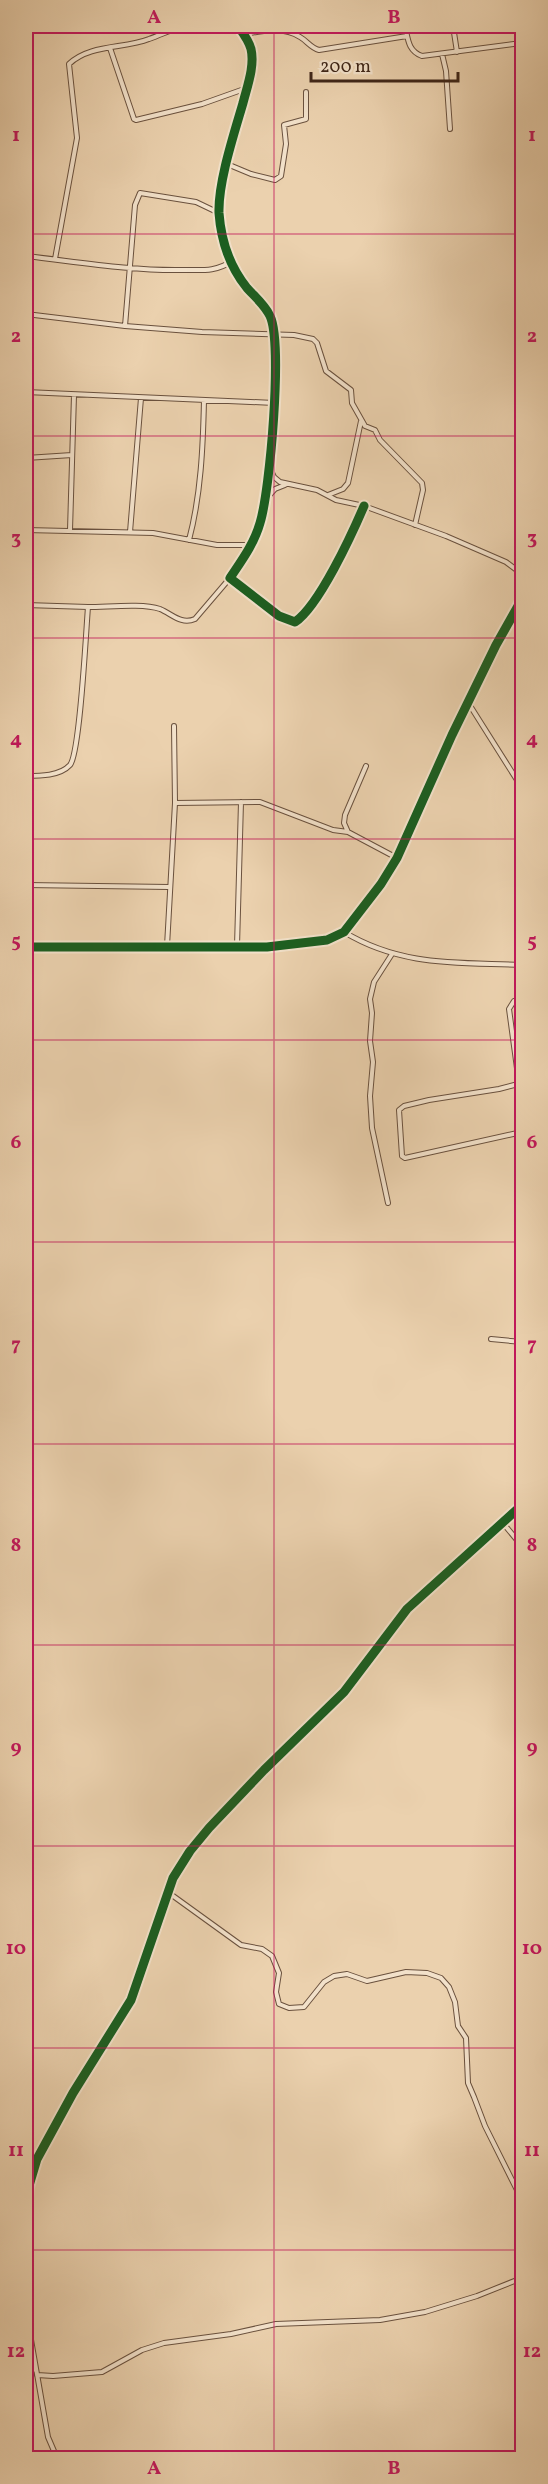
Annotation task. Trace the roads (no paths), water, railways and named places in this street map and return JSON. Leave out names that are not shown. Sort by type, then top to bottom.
[{"type":"street","points":[[55,259],[77,138],[69,64],[83,55],[149,39],[184,26]]},
{"type":"street","points":[[26,605],[147,607],[160,609],[189,622],[195,620],[230,578],[252,545],[261,520],[269,465],[276,334],[270,316],[245,286],[222,238],[219,213],[221,183],[247,88],[252,58],[244,34],[238,26]]},
{"type":"street","points":[[405,26],[408,43],[417,54],[422,56],[521,44]]},
{"type":"street","points":[[453,26],[457,52]]},
{"type":"street","points":[[520,26],[522,66]]},
{"type":"street","points":[[244,34],[265,30],[286,31],[297,35],[319,50],[407,36]]},
{"type":"street","points":[[110,48],[124,95],[136,120],[201,104],[247,88]]},
{"type":"street","points":[[442,54],[446,71],[450,129]]},
{"type":"street","points":[[227,164],[274,180],[281,176],[286,144],[284,125],[306,119],[306,92]]},
{"type":"street","points":[[125,326],[135,205],[140,193],[196,202],[219,213]]},
{"type":"street","points":[[26,256],[130,270],[213,270],[223,268],[232,261]]},
{"type":"street","points":[[26,314],[125,326],[294,335],[315,341],[326,371],[349,386],[352,403],[365,426],[375,430],[380,440],[422,483],[423,490],[415,525]]},
{"type":"street","points":[[26,392],[274,403]]},
{"type":"street","points":[[70,530],[74,395]]},
{"type":"street","points":[[130,532],[141,398]]},
{"type":"street","points":[[189,540],[195,517],[201,463],[204,400]]},
{"type":"street","points":[[328,495],[344,489],[348,483],[361,420]]},
{"type":"street","points":[[26,458],[72,455]]},
{"type":"street","points":[[269,465],[274,477],[286,484],[317,490],[336,500],[364,506],[471,546],[506,562],[522,574]]},
{"type":"street","points":[[264,502],[275,489],[286,484]]},
{"type":"street","points":[[230,578],[279,616],[295,622],[311,605],[342,553],[364,506]]},
{"type":"street","points":[[26,530],[130,532],[217,545],[252,545]]},
{"type":"street","points":[[26,947],[267,947],[317,942],[344,932],[381,884],[397,858],[452,735],[496,645],[522,599]]},
{"type":"street","points":[[26,776],[43,776],[60,771],[68,768],[73,760],[80,711],[88,607]]},
{"type":"street","points":[[469,704],[522,788]]},
{"type":"street","points":[[167,946],[175,803],[174,726]]},
{"type":"street","points":[[348,832],[344,823],[345,815],[366,766]]},
{"type":"street","points":[[237,946],[241,802]]},
{"type":"street","points":[[175,803],[260,802],[333,830],[348,832],[397,858]]},
{"type":"street","points":[[26,885],[169,887]]},
{"type":"street","points":[[344,932],[370,947],[392,954],[455,964],[522,965]]},
{"type":"street","points":[[388,1203],[372,1128],[370,1080],[373,1062],[370,1041],[372,1013],[370,999],[374,982],[392,954]]},
{"type":"street","points":[[522,1000],[514,1001],[509,1009],[521,1083],[500,1089],[444,1097],[404,1106],[399,1110],[402,1156],[408,1158],[522,1132]]},
{"type":"street","points":[[491,1339],[522,1342]]},
{"type":"street","points":[[26,2220],[28,2189],[37,2159],[73,2093],[130,2000],[172,1878],[209,1827],[344,1692],[407,1609],[522,1505]]},
{"type":"street","points":[[502,1522],[522,1546]]},
{"type":"street","points":[[168,1893],[241,1945],[262,1949],[272,1956],[279,1973],[276,1992],[279,2004],[289,2008],[304,2007],[324,1982],[334,1976],[347,1974],[367,1981],[406,1971],[427,1973],[441,1978],[449,1987],[455,2002],[458,2025],[466,2038],[468,2083],[485,2126],[522,2200]]},
{"type":"street","points":[[26,2367],[36,2373],[53,2376],[102,2372],[142,2350],[164,2343],[231,2334],[276,2324],[380,2320],[425,2312],[477,2296],[522,2277]]},
{"type":"street","points":[[26,2311],[48,2437],[57,2458]]}]
